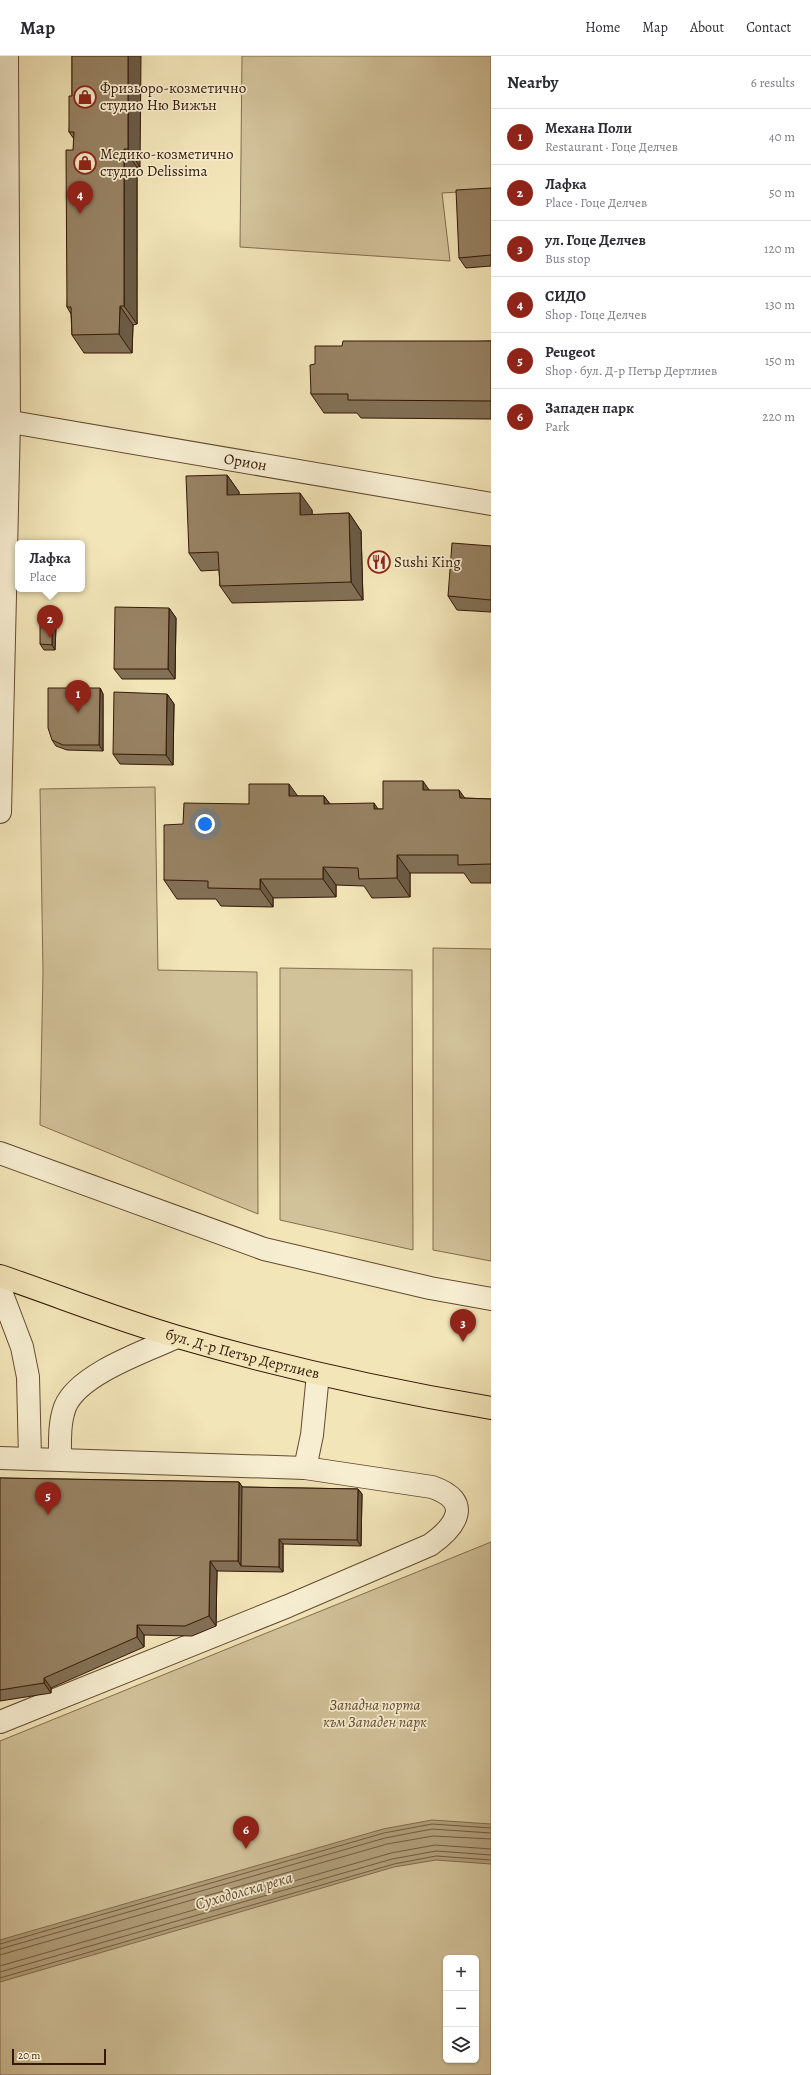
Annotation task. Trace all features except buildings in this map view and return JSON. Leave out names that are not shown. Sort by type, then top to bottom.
[{"type":"main road","name":"бул. Д-р Петър Дертлиев","points":[[0,1276],[176,1337],[318,1374],[408,1393],[491,1408]]},
{"type":"street","points":[[0,812],[5,421],[4,179],[7,56]]},
{"type":"street","name":"Орион","points":[[5,421],[491,504]]},
{"type":"street","points":[[0,1153],[264,1249],[430,1288],[491,1299]]},
{"type":"street","points":[[0,1289],[22,1347],[28,1378],[30,1458]]},
{"type":"street","points":[[60,1458],[60,1431],[65,1406],[80,1387],[114,1365],[176,1337]]},
{"type":"street","points":[[305,1468],[312,1435],[318,1374]]},
{"type":"street","points":[[0,1458],[60,1458],[305,1468],[432,1487],[444,1491],[453,1499],[457,1512],[456,1519],[444,1536],[430,1545],[288,1606],[0,1722]]},
{"type":"green space","points":[[242,56],[491,56],[491,190],[442,193],[450,261],[240,247]]},
{"type":"green space","points":[[155,787],[158,970],[257,972],[258,1214],[40,1125],[43,972],[40,789]]},
{"type":"green space","points":[[433,948],[491,949],[491,1261],[433,1250]]},
{"type":"green space","points":[[280,968],[412,970],[413,1250],[280,1220]]},
{"type":"green space","name":"Западна порта към Западен парк","points":[[491,1542],[491,2075],[0,2075],[0,1741]]},
{"type":"water","name":"Суходолска река","points":[[432,1820],[491,1824],[491,1864],[436,1860],[394,1867],[0,1982],[0,1940],[383,1829]]},
{"type":"place","name":"Фризьоро-козметично студио Ню Вижън","points":[[85,97]]},
{"type":"place","name":"Медико-козметично студио Delissima","points":[[85,163]]},
{"type":"place","name":"СИДО","points":[[80,214]]},
{"type":"place","name":"Sushi King","points":[[379,562]]},
{"type":"place","name":"Лафка","points":[[50,638]]},
{"type":"place","name":"Механа Поли","points":[[78,713]]},
{"type":"place","name":"ул. Гоце Делчев","points":[[463,1342]]},
{"type":"place","name":"Peugeot","points":[[48,1515]]},
{"type":"place","name":"Западен парк","points":[[246,1849]]}]
